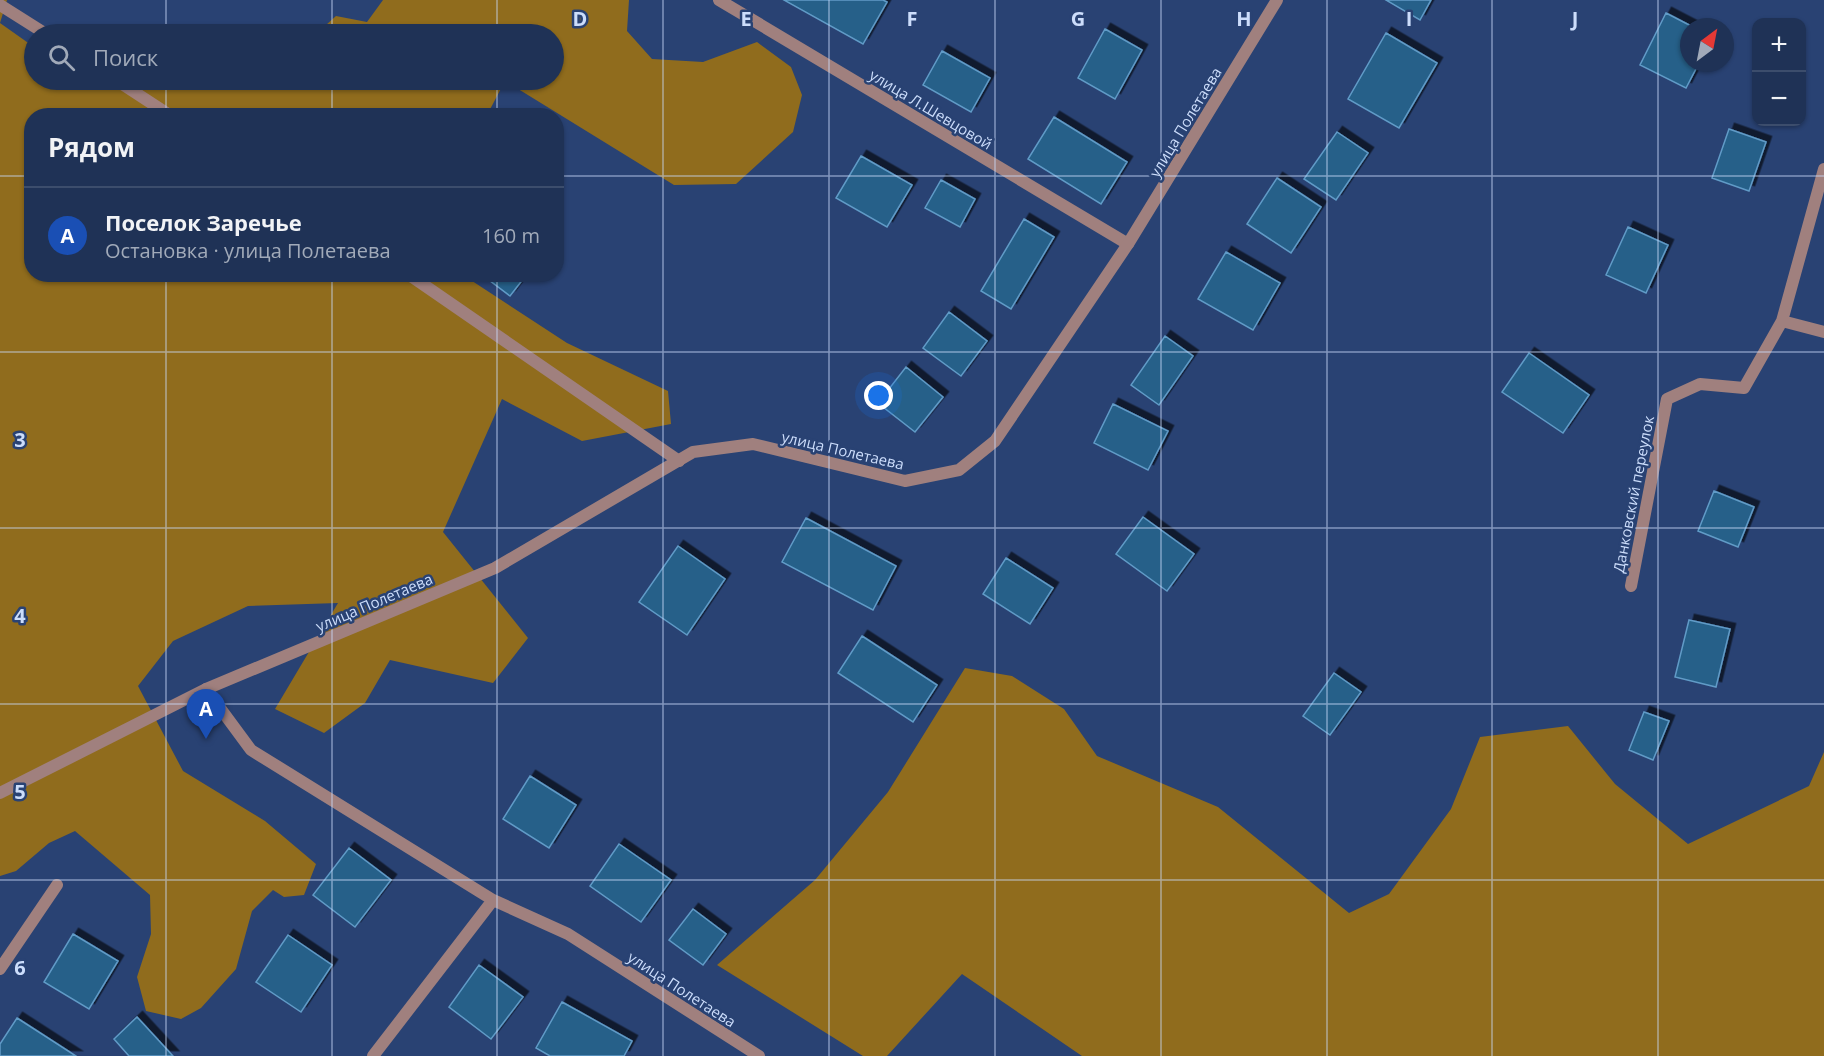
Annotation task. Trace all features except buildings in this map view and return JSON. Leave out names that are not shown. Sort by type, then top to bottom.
[{"type":"street","name":"улица Л.Шевцовой","points":[[719,0],[1128,244]]},
{"type":"street","name":"улица Полетаева","points":[[0,793],[206,689],[495,568],[693,452],[753,444],[905,481],[959,470],[995,441],[1128,244],[1277,0]]},
{"type":"street","points":[[0,5],[30,24]]},
{"type":"street","points":[[131,90],[159,108]]},
{"type":"street","name":"Данковский переулок","points":[[1631,586],[1667,399],[1700,384],[1744,388],[1782,321],[1824,169]]},
{"type":"street","points":[[420,282],[679,461]]},
{"type":"street","points":[[1782,321],[1824,332]]},
{"type":"street","name":"улица Полетаева","points":[[206,689],[251,750],[493,900],[568,934],[759,1056]]},
{"type":"street","points":[[0,969],[57,885]]},
{"type":"street","points":[[373,1056],[493,900]]},
{"type":"shaded area","points":[[0,0],[7,0],[0,23]]},
{"type":"shaded area","points":[[383,0],[629,0],[627,31],[652,59],[703,62],[757,42],[791,67],[802,95],[793,132],[736,184],[674,185],[564,117],[564,108],[549,108],[520,90],[564,90],[564,24],[327,24],[336,16],[367,22]]},
{"type":"shaded area","points":[[0,23],[24,40],[24,90],[500,90],[491,108],[24,108],[24,282],[474,282],[567,343],[668,391],[671,424],[582,441],[502,399],[443,532],[528,638],[493,683],[390,660],[365,703],[324,733],[275,709],[338,603],[248,606],[173,641],[138,686],[183,771],[265,821],[316,864],[304,895],[284,897],[273,890],[252,911],[236,969],[201,1008],[181,1019],[146,1011],[137,977],[151,934],[150,895],[75,831],[49,843],[16,871],[0,876]]},
{"type":"shaded area","points":[[965,668],[1012,676],[1064,709],[1097,756],[1218,807],[1349,913],[1389,894],[1451,809],[1480,737],[1568,726],[1615,784],[1688,844],[1809,786],[1824,752],[1824,1056],[1082,1056],[962,974],[887,1056],[863,1056],[717,965],[815,880],[888,792]]},
{"type":"place","name":"Поселок Заречье","points":[[206,739]]}]
